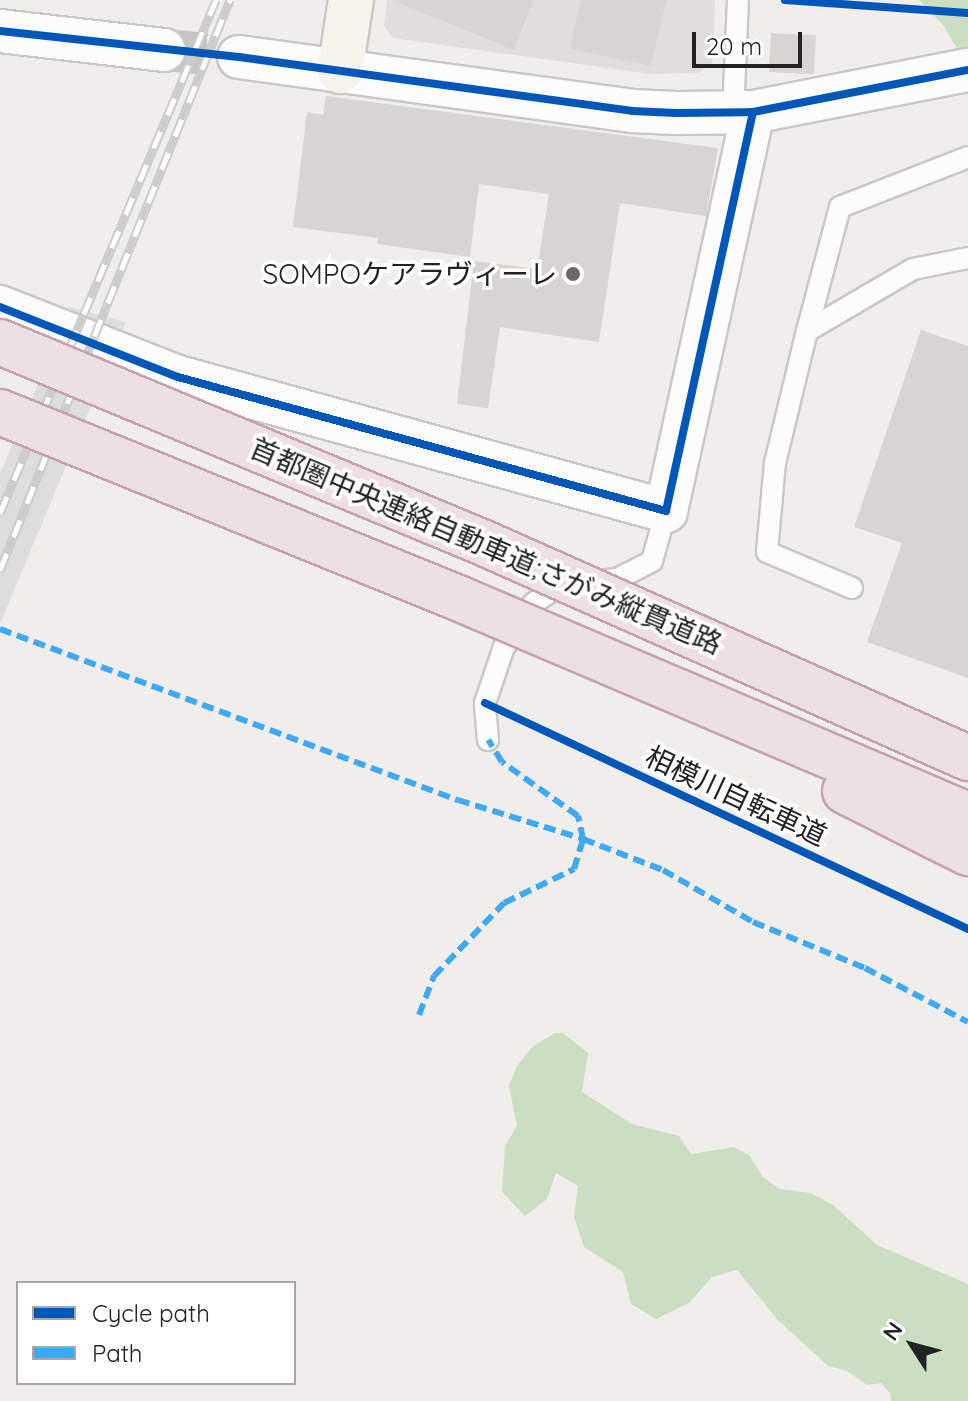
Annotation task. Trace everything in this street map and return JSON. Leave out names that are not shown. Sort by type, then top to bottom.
[{"type":"highway","name":"首都圏中央連絡自動車道;さがみ縦貫道路","points":[[0,342],[165,407],[484,543],[968,758]]},
{"type":"highway","name":"首都圏中央連絡自動車道;さがみ縦貫道路","points":[[0,412],[143,467],[968,815]]},
{"type":"highway","points":[[143,467],[350,572],[814,776],[968,853]]},
{"type":"highway","points":[[484,543],[968,724]]},
{"type":"street","points":[[340,71],[351,0]]},
{"type":"street","points":[[0,31],[164,50]]},
{"type":"street","points":[[239,57],[632,111],[743,113],[968,70]]},
{"type":"street","points":[[0,307],[178,377],[666,511],[743,113]]},
{"type":"lane","points":[[738,0],[743,113]]},
{"type":"lane","points":[[852,588],[767,552],[775,463],[840,207],[968,157]]},
{"type":"lane","points":[[807,331],[913,269],[968,258]]},
{"type":"lane","points":[[488,740],[485,703],[504,647],[534,603],[560,585],[617,579],[652,561],[666,511]]},
{"type":"path","points":[[785,0],[968,13]]},
{"type":"shaded area","points":[[387,0],[715,0],[712,64],[698,73],[650,74],[393,38],[384,26]]},
{"type":"green space","points":[[919,0],[968,0],[968,50],[956,47],[944,26]]},
{"type":"green space","points":[[555,1033],[563,1033],[588,1053],[582,1092],[632,1124],[679,1136],[691,1154],[734,1147],[749,1155],[763,1177],[780,1189],[811,1193],[833,1205],[877,1245],[968,1284],[968,1401],[891,1401],[890,1393],[881,1383],[867,1385],[847,1371],[828,1366],[777,1319],[737,1270],[712,1277],[689,1303],[656,1319],[631,1304],[623,1272],[584,1247],[574,1217],[578,1186],[556,1173],[547,1199],[525,1216],[502,1192],[505,1146],[517,1126],[509,1086],[517,1066],[532,1047]]},
{"type":"pier","points":[[70,307],[126,322],[0,624],[0,474]]},
{"type":"building","points":[[392,0],[533,0],[514,50]]},
{"type":"building","points":[[581,0],[666,0],[651,66],[570,49]]},
{"type":"building","points":[[771,33],[816,35],[814,74],[769,72]]},
{"type":"building","points":[[326,96],[718,148],[706,216],[620,203],[599,342],[500,327],[488,408],[457,404],[474,261],[537,269],[549,194],[479,184],[470,257],[377,244],[378,238],[293,227],[307,112],[323,115]]},
{"type":"building","points":[[921,330],[968,346],[968,678],[867,642],[902,543],[854,527]]},
{"type":"tunnel","points":[[164,50],[239,57]]},
{"type":"railway","points":[[0,513],[216,0]]},
{"type":"railway","points":[[0,570],[230,0]]},
{"type":"marked path","points":[[0,629],[458,800],[583,839],[663,870],[753,922],[865,968],[968,1022]]},
{"type":"marked path","points":[[419,1015],[434,976],[504,903],[574,869],[583,839],[578,816],[502,762],[488,740]]},
{"type":"cycle path","points":[[785,0],[968,13]]},
{"type":"cycle path","points":[[0,31],[239,57],[632,111],[676,113],[753,112],[968,70]]},
{"type":"cycle path","points":[[0,307],[178,377],[666,511],[753,112]]},
{"type":"cycle path","name":"相模川自転車道","points":[[485,703],[968,929]]},
{"type":"place","name":"SOMPOケアラヴィーレ","points":[[573,274]]}]
